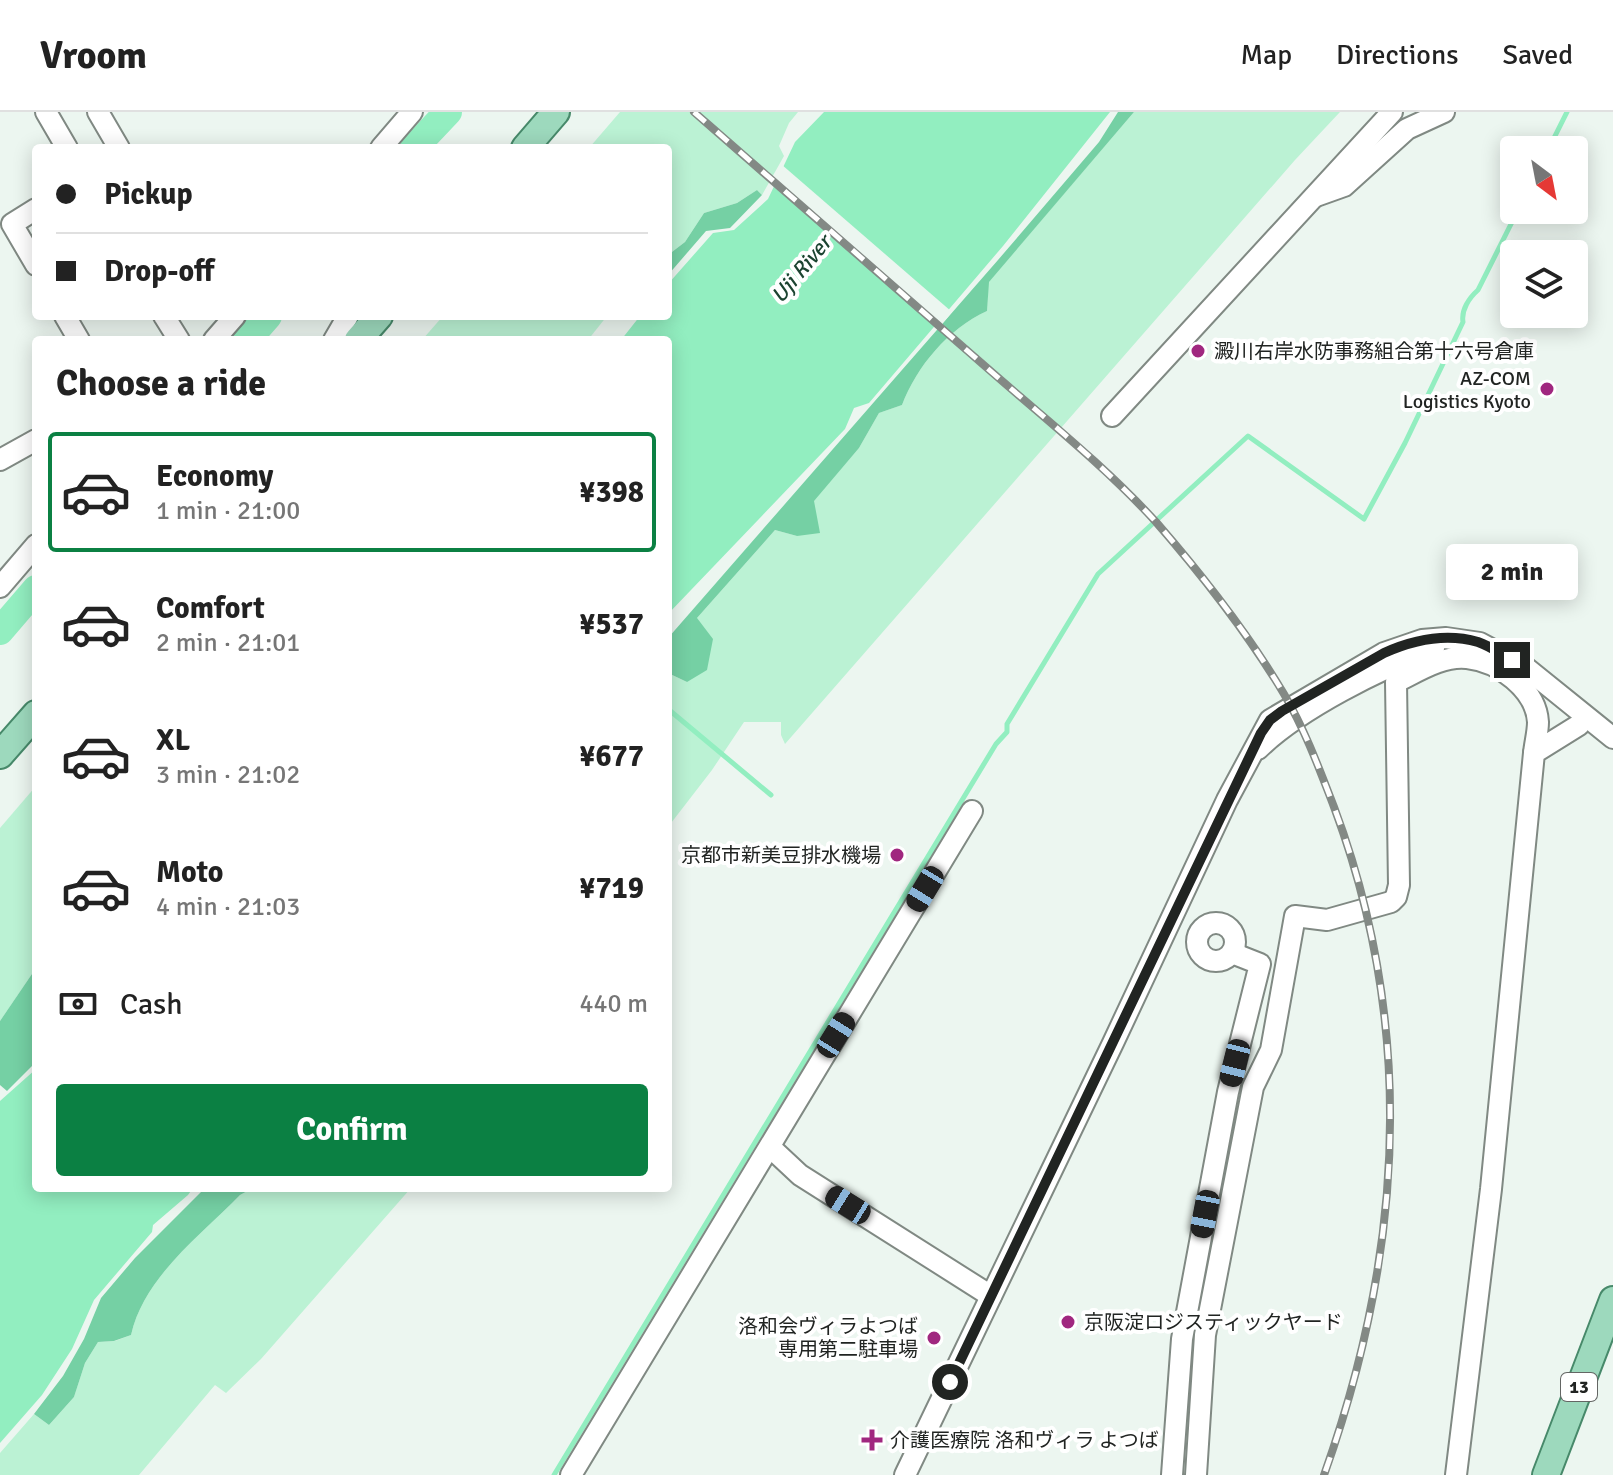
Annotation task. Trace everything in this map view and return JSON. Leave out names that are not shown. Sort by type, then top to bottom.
[{"type":"main road","points":[[524,144],[556,112]]},
{"type":"main road","points":[[362,336],[376,320]]},
{"type":"main road","points":[[0,755],[32,719]]},
{"type":"main road","name":"13","points":[[1546,1475],[1613,1300]]},
{"type":"street","points":[[46,112],[65,144]]},
{"type":"street","points":[[98,112],[117,144]]},
{"type":"street","points":[[384,144],[412,112]]},
{"type":"street","points":[[1112,416],[1392,112]]},
{"type":"street","points":[[1309,199],[1344,186],[1407,129],[1444,112]]},
{"type":"street","points":[[32,212],[12,224],[32,258]]},
{"type":"street","points":[[218,336],[232,320]]},
{"type":"street","points":[[0,460],[32,442]]},
{"type":"street","points":[[0,587],[32,550]]},
{"type":"street","points":[[905,1475],[1247,760],[1270,720],[1384,653],[1422,640],[1460,639],[1480,643],[1525,667],[1613,738]]},
{"type":"street","points":[[1196,1475],[1205,1335],[1253,1087],[1271,1050],[1295,916],[1327,920],[1391,902],[1396,897],[1399,885],[1396,682],[1438,662],[1466,657],[1488,663],[1511,676],[1527,694],[1538,721],[1491,1189],[1456,1475]]},
{"type":"street","points":[[1534,753],[1579,725]]},
{"type":"street","points":[[571,1475],[972,811]]},
{"type":"street","points":[[1179,902],[1212,924]]},
{"type":"street","points":[[1172,1475],[1182,1339],[1228,1092],[1260,964],[1232,953],[1210,961],[1200,953],[1199,935],[1206,926],[1223,925],[1232,932],[1235,942],[1232,953]]},
{"type":"street","points":[[770,1147],[800,1175],[991,1296]]},
{"type":"shaded area","points":[[620,112],[798,112],[789,123],[779,146],[784,156],[762,195],[757,190],[737,203],[704,213],[685,242],[672,252],[672,144],[592,144]]},
{"type":"shaded area","points":[[1118,112],[1134,112],[989,282],[987,311],[959,328],[936,350],[916,376],[902,405],[879,413],[859,448],[814,501],[820,533],[797,536],[775,530],[697,618],[713,639],[707,670],[687,682],[672,675],[672,633],[1099,142]]},
{"type":"shaded area","points":[[1134,112],[1340,112],[785,744],[781,722],[744,722],[672,822],[672,675],[687,682],[697,618],[775,530],[797,536],[813,501],[859,448],[879,413],[902,405],[916,376],[936,350],[959,328],[987,311],[988,282]]},
{"type":"shaded area","points":[[757,190],[762,195],[730,228],[706,231],[672,270],[672,252],[685,242],[704,213],[737,203]]},
{"type":"shaded area","points":[[440,320],[604,320],[591,336],[426,336]]},
{"type":"shaded area","points":[[32,791],[32,974],[0,1021],[0,828]]},
{"type":"shaded area","points":[[32,974],[32,1066],[7,1091],[0,1085],[0,1021]]},
{"type":"shaded area","points":[[201,1192],[246,1192],[191,1242],[161,1276],[148,1294],[131,1335],[98,1342],[85,1363],[74,1397],[49,1425],[34,1414],[63,1376],[84,1339],[101,1298],[135,1258]]},
{"type":"shaded area","points":[[246,1192],[407,1192],[261,1359],[226,1393],[215,1385],[139,1475],[0,1475],[0,1453],[34,1414],[49,1425],[74,1397],[85,1363],[98,1342],[115,1341],[131,1335],[148,1294],[161,1276]]},
{"type":"water","name":"Uji River","points":[[824,112],[1110,112],[1003,246],[869,403],[854,408],[845,429],[672,610],[672,336],[624,336],[637,320],[672,320],[672,279],[713,233],[734,230],[768,199],[795,142]]},
{"type":"water","points":[[32,1073],[32,1192],[190,1192],[153,1225],[152,1232],[94,1300],[72,1349],[42,1395],[0,1443],[0,1101]]},
{"type":"pier","points":[[781,164],[952,312],[938,329],[771,184]]},
{"type":"waterway","points":[[418,144],[448,112]]},
{"type":"waterway","points":[[1555,136],[1567,112]]},
{"type":"waterway","points":[[554,1475],[996,744],[1007,732],[1007,724],[1098,574],[1248,436],[1364,519],[1405,443],[1463,322],[1466,304],[1478,290],[1511,224]]},
{"type":"waterway","points":[[250,336],[264,320]]},
{"type":"waterway","points":[[0,631],[32,594]]},
{"type":"waterway","points":[[672,712],[771,795]]},
{"type":"railway","points":[[694,112],[1073,442],[1136,501],[1191,563],[1240,627],[1284,694],[1305,735],[1334,807],[1361,890],[1379,974],[1388,1058],[1390,1141],[1384,1225],[1371,1309],[1351,1392],[1324,1475]]},
{"type":"place","name":"澱川右岸水防事務組合第十六号倉庫","points":[[1198,351]]},
{"type":"place","name":"AZ-COM Logistics Kyoto","points":[[1547,389]]},
{"type":"place","name":"京都市新美豆排水機場","points":[[897,855]]},
{"type":"place","name":"京阪淀ロジスティックヤード","points":[[1068,1322]]},
{"type":"place","name":"洛和会ヴィラよつば 専用第二駐車場","points":[[934,1338]]},
{"type":"place","name":"介護医療院 洛和ヴィラ よつば","points":[[872,1440]]},
{"type":"route","points":[[950,1382],[1215,824],[1270,720],[1384,653],[1422,640],[1446,638],[1480,643],[1512,660]]}]
